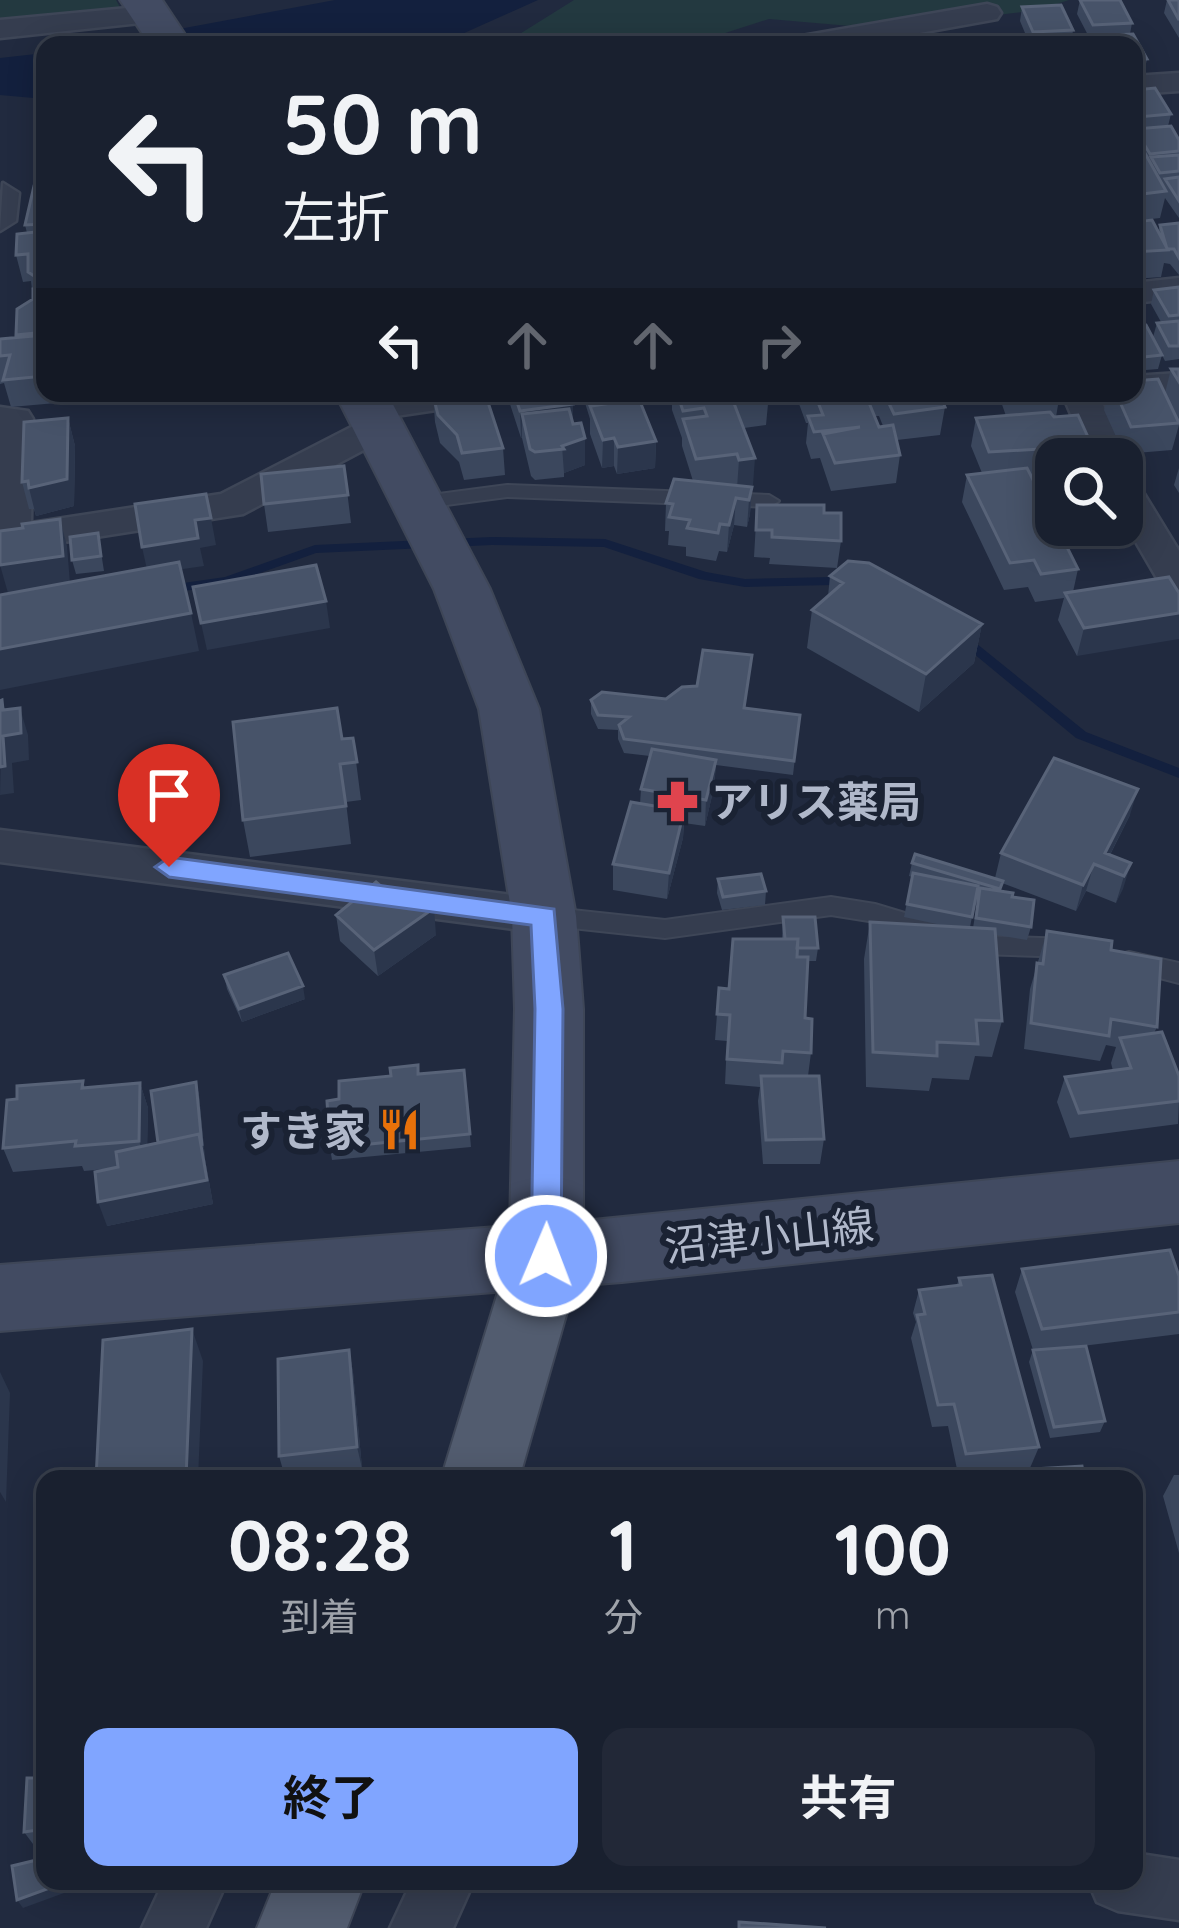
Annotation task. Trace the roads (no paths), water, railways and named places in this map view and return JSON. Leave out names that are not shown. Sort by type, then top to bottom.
[{"type":"main road","points":[[483,1470],[546,1256]]},
{"type":"main road","points":[[302,1928],[317,1890]]},
{"type":"street","points":[[854,36],[987,13]]},
{"type":"street","points":[[0,29],[155,20]]},
{"type":"street","points":[[1143,84],[1179,82]]},
{"type":"street","points":[[1143,291],[1179,288]]},
{"type":"street","points":[[1143,386],[1179,384]]},
{"type":"street","points":[[0,418],[15,419],[6,540],[230,505],[369,410],[420,402]]},
{"type":"street","points":[[1084,402],[1099,438]]},
{"type":"street","points":[[369,410],[431,530],[509,709],[544,916],[549,1009],[546,1256]]},
{"type":"street","points":[[1143,522],[1179,583]]},
{"type":"street","points":[[0,846],[544,916]]},
{"type":"street","name":"沼津小山線","points":[[0,1298],[546,1256],[1179,1192]]},
{"type":"street","points":[[1143,1885],[1179,1890]]},
{"type":"street","points":[[173,1928],[192,1890]]},
{"type":"street","points":[[421,1928],[440,1890]]},
{"type":"lane","points":[[431,530],[507,491],[769,501]]},
{"type":"lane","points":[[544,916],[665,929],[831,907],[875,914],[981,945],[1059,944],[1179,974]]},
{"type":"water","points":[[335,0],[538,0],[452,36],[141,36]]},
{"type":"water","points":[[36,54],[36,98],[0,95],[0,58]]},
{"type":"waterway","points":[[169,589],[227,581],[315,549],[492,541],[605,543],[704,576],[745,583],[833,581],[846,585]]},
{"type":"waterway","points":[[961,636],[1081,735],[1179,773]]},
{"type":"place","name":"アリス薬局","points":[[677,801]]},
{"type":"place","name":"すき家","points":[[400,1130]]}]
